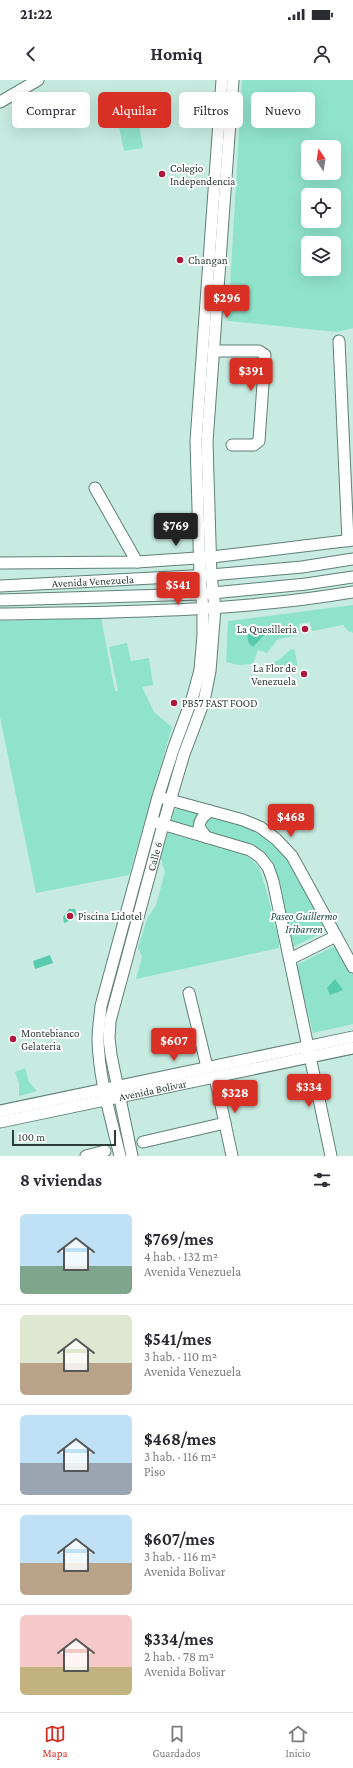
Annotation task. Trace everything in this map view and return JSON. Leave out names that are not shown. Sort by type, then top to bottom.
[{"type":"street","points":[[0,102],[38,80]]},
{"type":"street","points":[[120,1156],[107,1100],[98,1040],[101,1006],[158,797],[193,696],[200,670],[203,635],[203,610],[200,575],[196,442],[222,80]]},
{"type":"street","name":"Calle 6","points":[[132,1156],[116,1086],[109,1038],[112,1015],[121,978],[162,825],[184,754],[204,701],[210,671],[215,608],[211,574],[212,557],[207,442],[233,80]]},
{"type":"street","points":[[339,341],[350,541]]},
{"type":"street","points":[[214,351],[259,351],[265,355],[259,441],[254,445],[232,445]]},
{"type":"street","points":[[95,488],[137,562]]},
{"type":"street","name":"Avenida Venezuela","points":[[0,563],[137,562],[212,557],[350,541]]},
{"type":"street","name":"Avenida Venezuela","points":[[0,586],[200,575],[302,567],[353,559]]},
{"type":"street","name":"Avenida Venezuela","points":[[0,600],[202,594],[306,584],[353,576]]},
{"type":"street","points":[[0,581],[25,585]]},
{"type":"street","points":[[0,613],[14,614],[203,610],[308,600],[353,592]]},
{"type":"street","points":[[158,797],[210,811],[260,827],[276,839],[292,856],[353,967]]},
{"type":"street","points":[[206,837],[199,827],[202,817],[210,811]]},
{"type":"street","points":[[151,821],[250,850],[260,857],[268,867],[273,881],[331,1156]]},
{"type":"street","points":[[290,959],[336,936]]},
{"type":"street","points":[[110,975],[121,978]]},
{"type":"street","points":[[189,993],[207,1067]]},
{"type":"street","name":"Avenida Bolivar","points":[[0,1122],[215,1077],[353,1037]]},
{"type":"street","name":"Avenida Bolivar","points":[[0,1111],[207,1067],[308,1051],[353,1048]]},
{"type":"street","points":[[215,1077],[232,1156]]},
{"type":"street","points":[[143,1142],[225,1123]]},
{"type":"street","points":[[86,1156],[106,1151]]},
{"type":"green space","points":[[242,80],[353,80],[353,328],[337,332],[228,321],[239,128],[243,128]]},
{"type":"green space","points":[[119,128],[139,128],[143,148],[124,151]]},
{"type":"green space","points":[[353,605],[353,633],[348,631],[343,625],[312,631],[310,622],[299,624],[300,634],[277,640],[267,653],[258,650],[253,664],[238,665],[226,662],[228,621]]},
{"type":"green space","points":[[101,618],[115,691],[118,691],[109,647],[127,643],[131,661],[149,658],[153,685],[142,687],[154,712],[172,727],[129,875],[36,893],[0,717],[0,621]]},
{"type":"green space","points":[[291,649],[295,650],[298,670],[281,671],[271,669],[269,663],[279,660]]},
{"type":"green space","points":[[178,808],[246,826],[275,840],[301,881],[324,923],[326,931],[293,947],[274,873],[253,846],[172,821],[173,812]]},
{"type":"green space","points":[[168,833],[247,856],[259,867],[279,940],[279,948],[136,979],[142,957],[138,948],[147,919],[156,905],[165,872],[160,857]]},
{"type":"green space","name":"Paseo Guillermo Iribarren","points":[[339,944],[353,973],[353,1024],[313,1033],[296,965]]},
{"type":"green space","points":[[25,1068],[29,1082],[37,1091],[19,1096],[19,1083],[15,1072]]},
{"type":"shaded area","points":[[258,628],[263,629],[265,634],[253,647],[248,642],[248,633],[249,631]]},
{"type":"shaded area","name":"Piscina Lidotel","points":[[69,909],[75,909],[77,914],[73,919],[64,923],[63,917]]},
{"type":"shaded area","points":[[50,955],[53,963],[35,969],[33,961]]},
{"type":"shaded area","points":[[335,979],[343,990],[330,995],[327,988]]},
{"type":"place","name":"Colegio Independencia","points":[[162,174]]},
{"type":"place","name":"Changan","points":[[180,260]]},
{"type":"place","name":"La Quesilleria","points":[[305,629]]},
{"type":"place","name":"La Flor de Venezuela","points":[[304,674]]},
{"type":"place","name":"PB57 FAST FOOD","points":[[174,703]]},
{"type":"place","name":"Piscina Lidotel","points":[[70,916]]},
{"type":"place","name":"Montebianco Gelateria","points":[[13,1039]]}]
